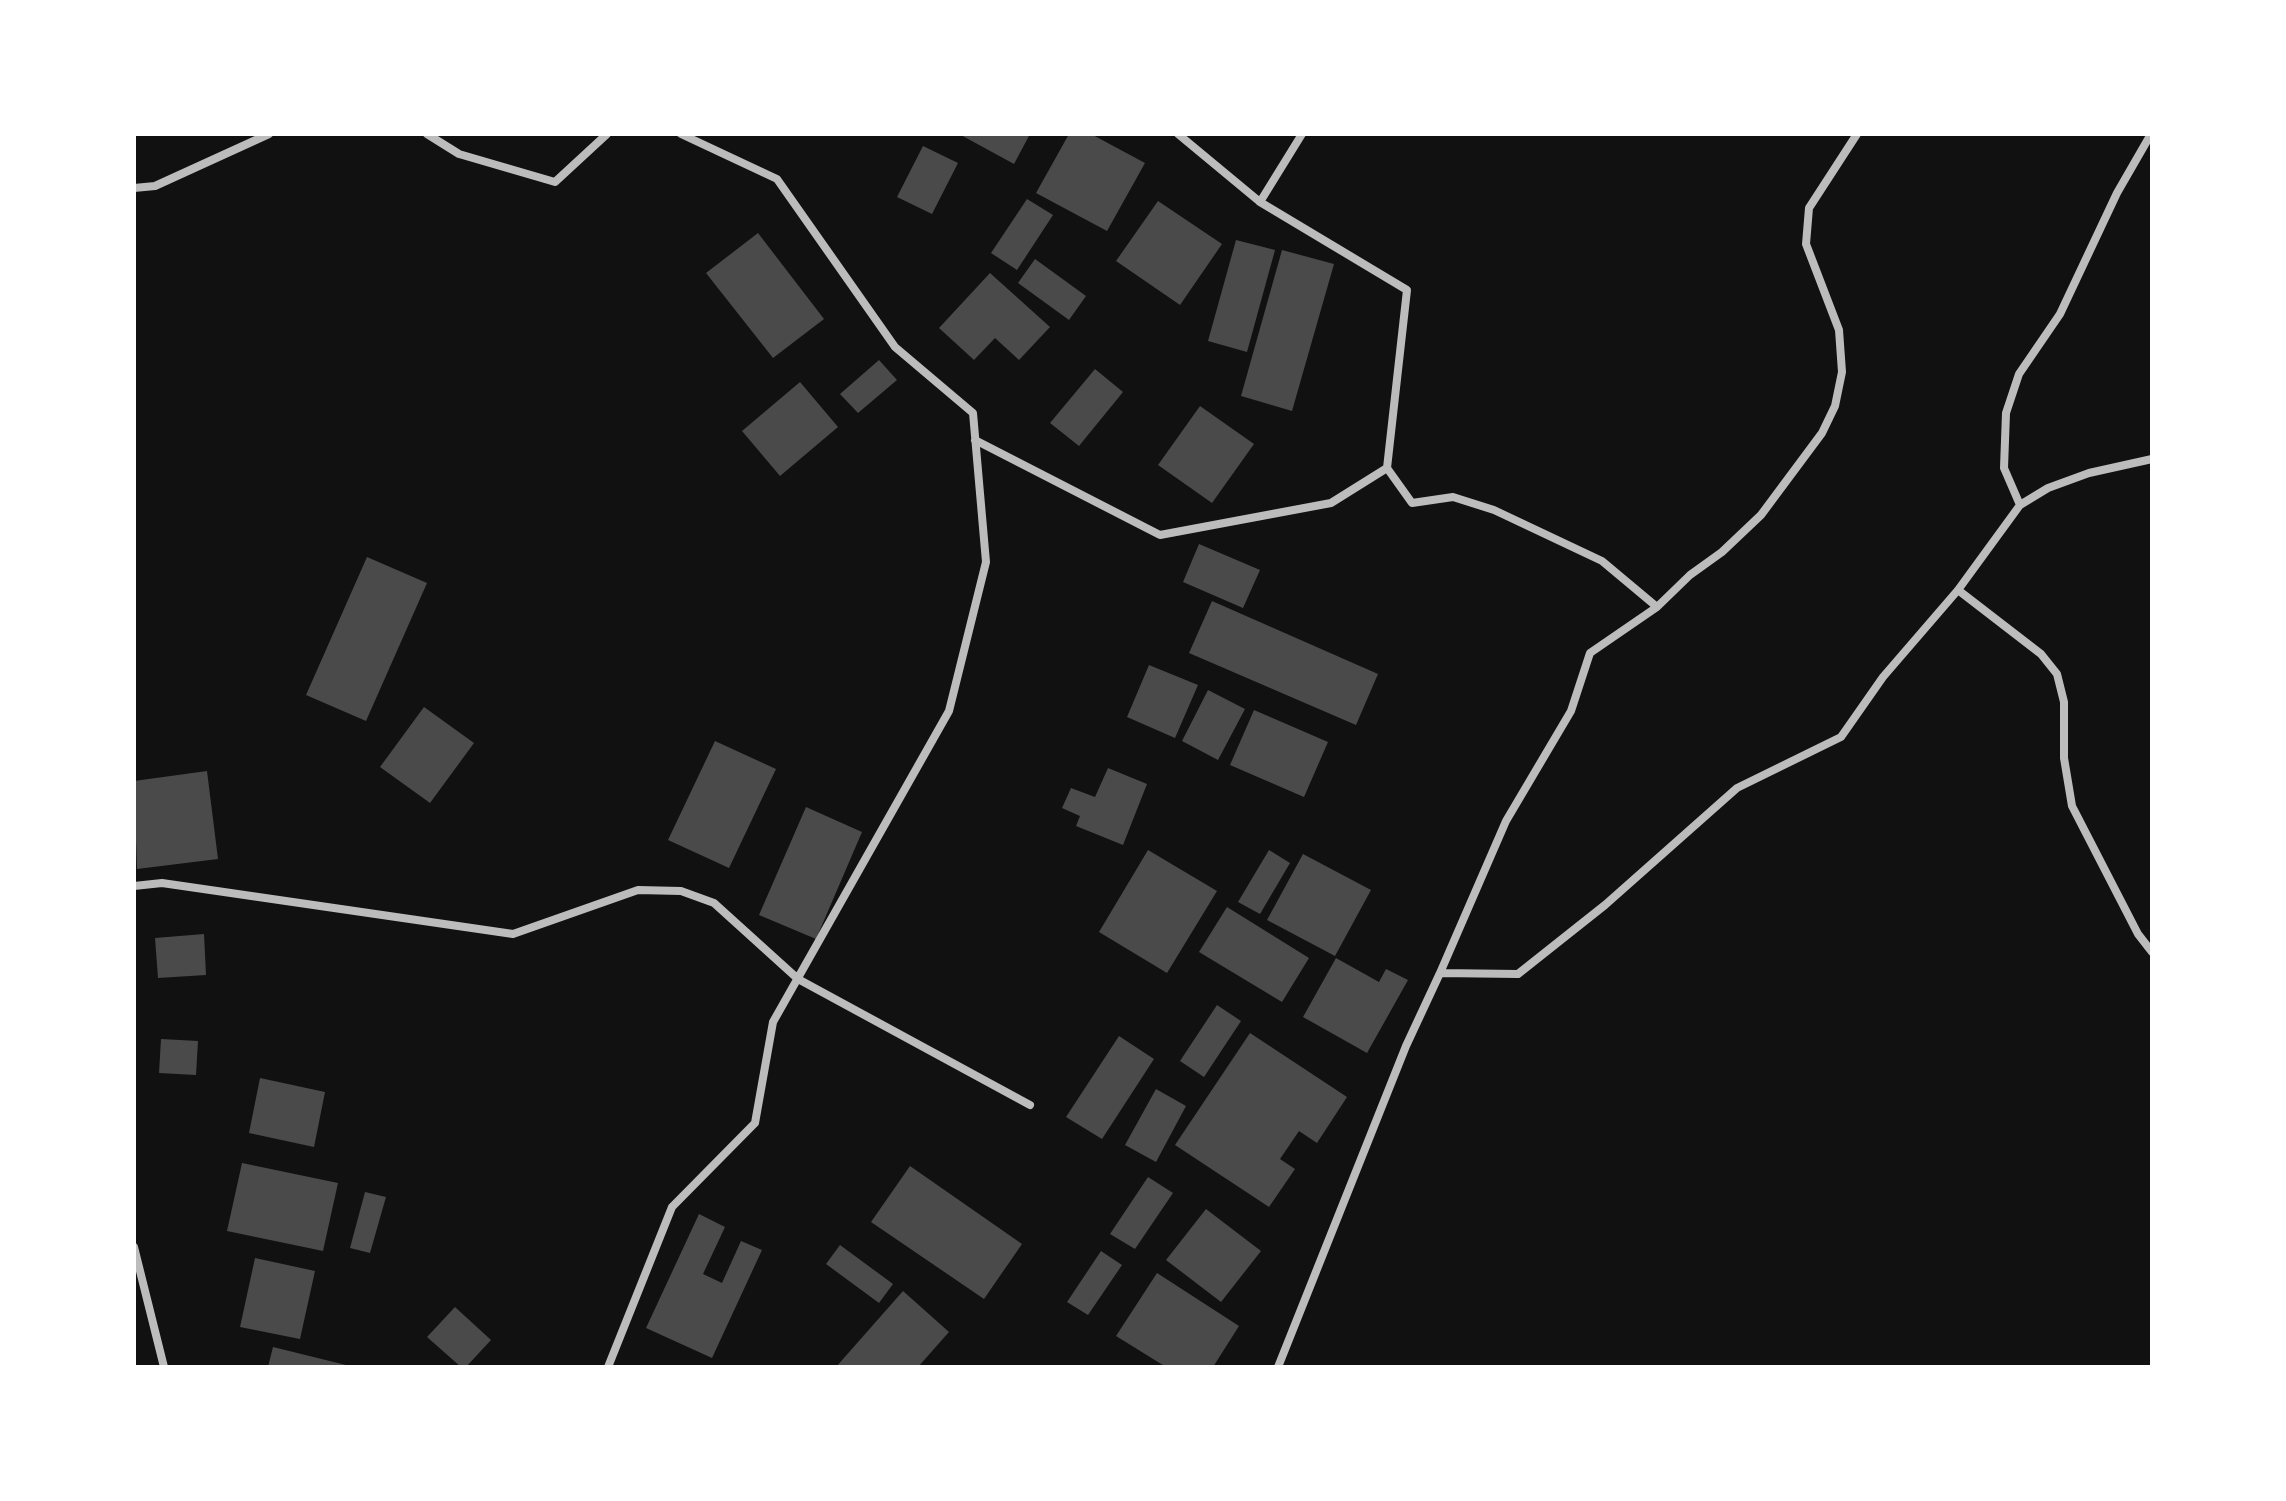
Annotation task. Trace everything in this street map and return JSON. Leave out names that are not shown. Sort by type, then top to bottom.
[{"type":"street","points":[[134,188],[155,186],[269,134]]},
{"type":"street","points":[[427,134],[459,154],[555,182],[607,134]]},
{"type":"street","points":[[608,1367],[672,1207],[755,1123],[773,1022],[949,711],[986,562],[973,413],[895,347],[777,179],[681,134]]},
{"type":"street","points":[[1178,134],[1260,202],[1407,290],[1387,468],[1412,503],[1453,497],[1494,510],[1602,561],[1657,607]]},
{"type":"street","points":[[1260,202],[1302,134]]},
{"type":"street","points":[[1278,1367],[1393,1075],[1506,821],[1571,711],[1590,653],[1657,607],[1761,515],[1822,433],[1835,406],[1842,372],[1839,330],[1806,244],[1809,208],[1857,134]]},
{"type":"street","points":[[2020,505],[2004,468],[2006,413],[2019,374],[2060,314],[2117,193],[2151,134]]},
{"type":"street","points":[[975,440],[1160,535],[1331,503],[1387,468]]},
{"type":"street","points":[[1440,973],[1518,974],[1605,905],[1737,788],[1841,737],[1883,677],[1958,590],[2020,505],[2048,488],[2089,473],[2152,459]]},
{"type":"street","points":[[1958,590],[2041,654],[2057,674],[2064,702],[2064,758],[2072,806],[2138,934],[2152,952]]},
{"type":"street","points":[[134,886],[162,883],[513,934],[638,890],[681,891],[714,903],[798,979],[1030,1105]]},
{"type":"street","points":[[134,1247],[164,1367]]},
{"type":"building","points":[[959,134],[1030,134],[1014,164]]},
{"type":"building","points":[[1069,134],[1091,134],[1145,163],[1107,231],[1036,193]]},
{"type":"building","points":[[923,146],[958,163],[932,214],[897,197]]},
{"type":"building","points":[[1027,199],[1053,215],[1017,270],[991,253]]},
{"type":"building","points":[[1158,201],[1222,244],[1180,305],[1116,261]]},
{"type":"building","points":[[758,233],[824,319],[773,358],[706,273]]},
{"type":"building","points":[[1236,240],[1275,250],[1247,352],[1208,341]]},
{"type":"building","points":[[1282,250],[1334,264],[1292,411],[1241,396]]},
{"type":"building","points":[[1035,259],[1086,296],[1069,320],[1018,283]]},
{"type":"building","points":[[990,273],[1050,327],[1019,360],[995,338],[974,360],[939,328]]},
{"type":"building","points":[[879,360],[897,380],[858,413],[840,394]]},
{"type":"building","points":[[1095,369],[1123,392],[1079,446],[1050,423]]},
{"type":"building","points":[[800,382],[838,427],[780,476],[742,431]]},
{"type":"building","points":[[1200,406],[1254,444],[1212,503],[1158,465]]},
{"type":"building","points":[[1199,544],[1260,570],[1243,608],[1183,582]]},
{"type":"building","points":[[367,557],[427,583],[366,721],[306,695]]},
{"type":"building","points":[[1212,601],[1378,674],[1356,725],[1189,653]]},
{"type":"building","points":[[1149,665],[1198,685],[1175,738],[1127,717]]},
{"type":"building","points":[[1208,690],[1245,709],[1218,760],[1182,741]]},
{"type":"building","points":[[424,707],[474,743],[430,803],[380,767]]},
{"type":"building","points":[[1254,710],[1328,742],[1304,797],[1230,765]]},
{"type":"building","points":[[715,741],[776,769],[729,868],[668,840]]},
{"type":"building","points":[[1108,768],[1147,784],[1123,845],[1076,826],[1080,816],[1062,808],[1071,788],[1095,797]]},
{"type":"building","points":[[207,771],[218,859],[137,869],[134,781]]},
{"type":"building","points":[[806,807],[862,832],[816,939],[759,915]]},
{"type":"building","points":[[1148,850],[1217,891],[1167,973],[1099,932]]},
{"type":"building","points":[[1269,850],[1290,863],[1260,914],[1238,902]]},
{"type":"building","points":[[1303,854],[1371,890],[1335,956],[1267,920]]},
{"type":"building","points":[[1227,907],[1309,958],[1282,1002],[1199,952]]},
{"type":"building","points":[[204,934],[206,975],[158,978],[155,938]]},
{"type":"building","points":[[1336,958],[1379,982],[1386,969],[1408,980],[1367,1053],[1303,1017]]},
{"type":"building","points":[[1217,1005],[1241,1021],[1204,1077],[1180,1061]]},
{"type":"building","points":[[1250,1033],[1347,1097],[1317,1143],[1299,1131],[1280,1159],[1295,1169],[1269,1207],[1175,1145]]},
{"type":"building","points":[[1119,1036],[1154,1059],[1102,1139],[1066,1117]]},
{"type":"building","points":[[161,1039],[198,1041],[196,1075],[159,1073]]},
{"type":"building","points":[[260,1078],[325,1092],[314,1147],[249,1133]]},
{"type":"building","points":[[1156,1089],[1186,1106],[1156,1162],[1125,1145]]},
{"type":"building","points":[[242,1163],[338,1183],[323,1251],[227,1231]]},
{"type":"building","points":[[910,1166],[1022,1244],[984,1299],[871,1222]]},
{"type":"building","points":[[1148,1177],[1173,1193],[1135,1249],[1110,1234]]},
{"type":"building","points":[[365,1192],[386,1197],[370,1253],[350,1248]]},
{"type":"building","points":[[1206,1209],[1261,1251],[1221,1302],[1166,1260]]},
{"type":"building","points":[[699,1214],[725,1227],[703,1274],[722,1283],[741,1241],[762,1250],[712,1358],[646,1328]]},
{"type":"building","points":[[840,1245],[893,1284],[879,1303],[826,1264]]},
{"type":"building","points":[[1101,1251],[1122,1265],[1088,1315],[1067,1302]]},
{"type":"building","points":[[255,1258],[315,1271],[300,1339],[240,1327]]},
{"type":"building","points":[[1157,1273],[1239,1326],[1213,1367],[1166,1367],[1116,1336]]},
{"type":"building","points":[[903,1291],[949,1332],[918,1367],[836,1367]]},
{"type":"building","points":[[455,1307],[491,1340],[466,1367],[461,1367],[427,1337]]},
{"type":"building","points":[[273,1347],[350,1366],[350,1367],[268,1367]]}]
